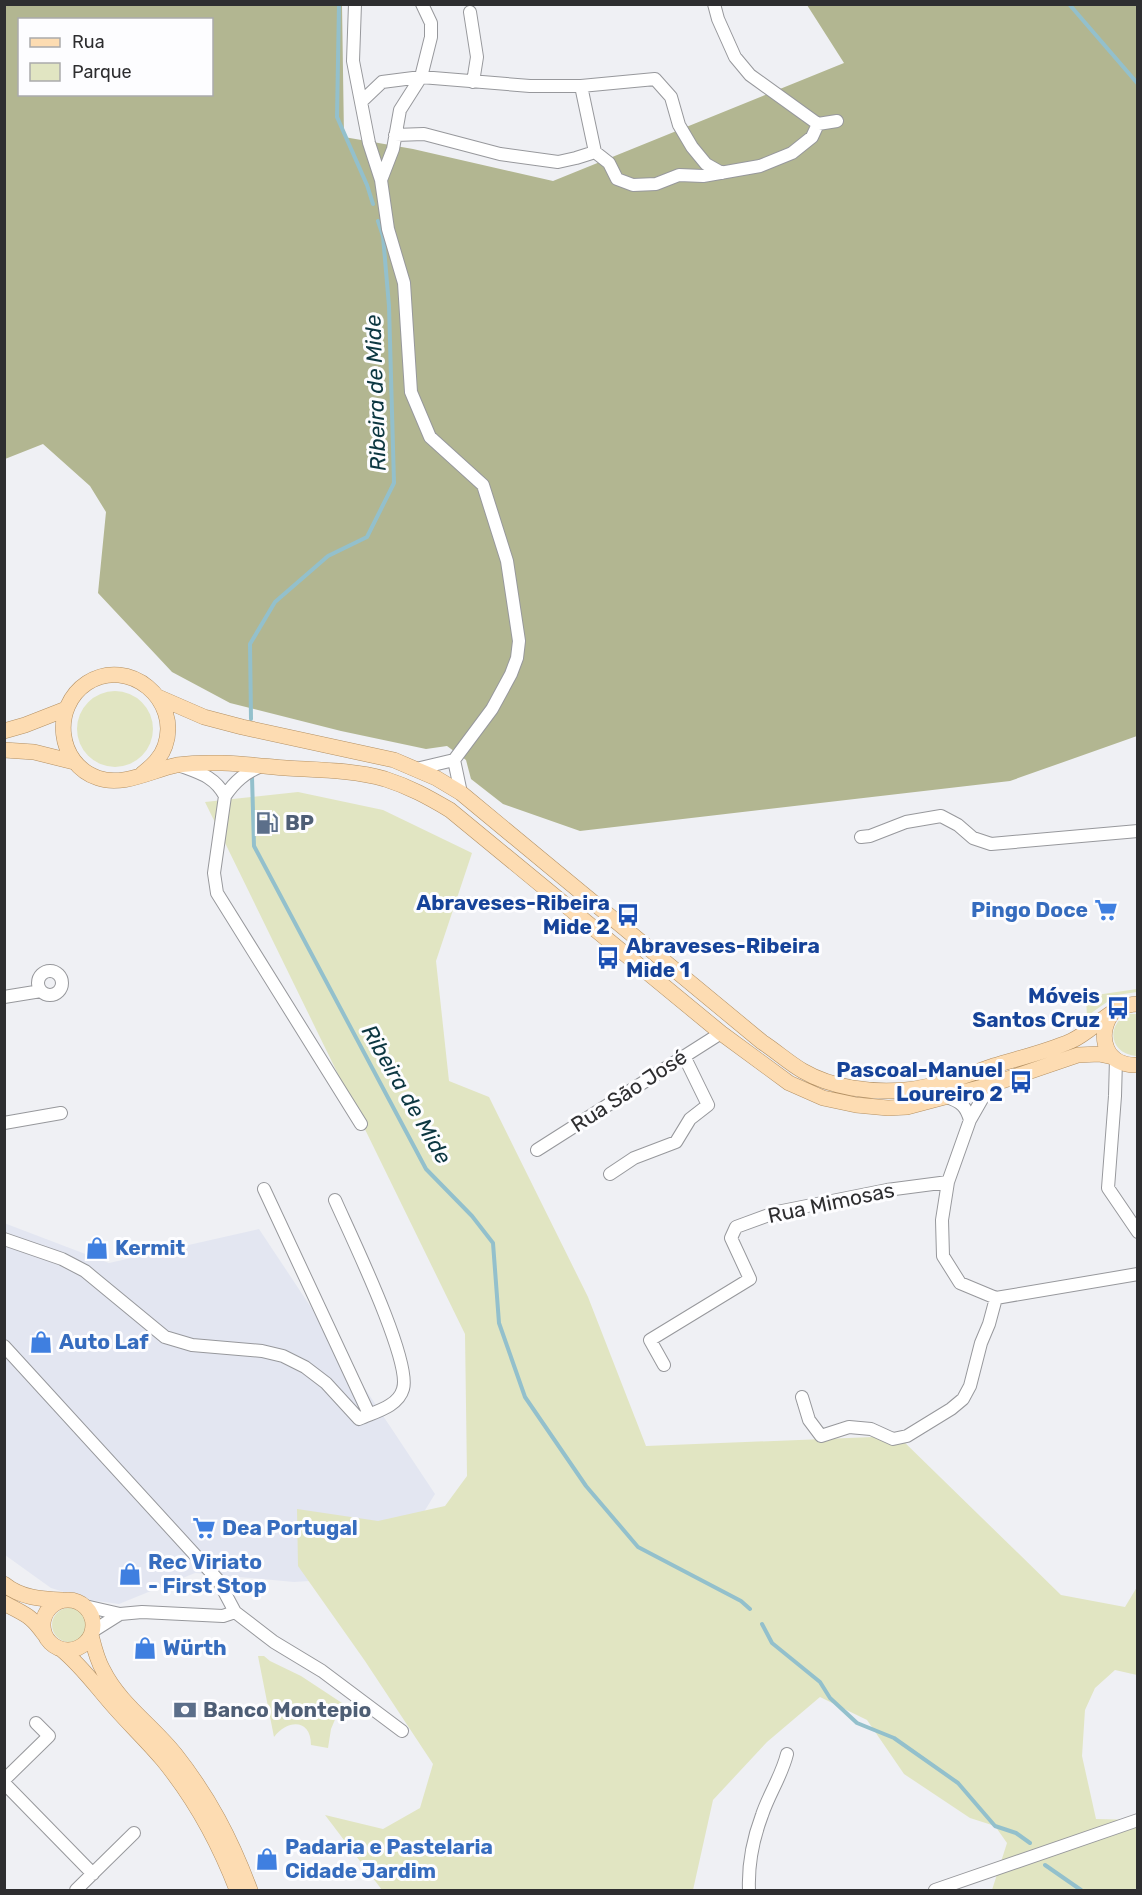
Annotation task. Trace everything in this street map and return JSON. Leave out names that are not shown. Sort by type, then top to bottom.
[{"type":"main road","points":[[1124,1061],[1099,1054],[1078,1055],[990,1085],[908,1107],[856,1105],[823,1098],[789,1083],[721,1032],[450,810],[415,789],[382,778],[345,772],[219,763],[178,765],[128,780],[113,781],[99,778],[85,772],[74,762],[65,745],[62,727],[66,709],[75,693],[87,683],[102,677],[118,675],[133,678],[147,685],[165,700],[204,717],[242,728],[394,760],[416,769],[461,794],[762,1042],[804,1072],[829,1082],[852,1088],[906,1090],[948,1081],[1072,1041],[1092,1029],[1118,1008],[1137,1004]]},
{"type":"main road","points":[[142,774],[156,762],[165,747],[168,730],[165,700]]},
{"type":"main road","points":[[4,731],[66,709]]},
{"type":"main road","points":[[4,750],[34,752],[74,762]]},
{"type":"main road","points":[[1111,1015],[1106,1022],[1104,1041],[1107,1049],[1124,1061]]},
{"type":"main road","points":[[4,1584],[31,1597],[78,1601],[85,1606],[93,1620],[92,1633],[103,1671],[114,1688],[162,1738],[200,1786],[224,1829],[250,1890]]},
{"type":"main road","points":[[46,1636],[43,1622],[45,1614],[55,1603],[62,1600]]},
{"type":"main road","points":[[4,1603],[34,1620],[55,1646],[78,1663],[162,1759],[201,1812],[237,1890]]},
{"type":"main road","points":[[61,1649],[68,1650],[81,1646],[92,1633]]},
{"type":"street","points":[[355,4],[353,61],[369,143],[381,180],[388,229],[404,283],[411,392],[430,437],[483,485],[507,561],[519,641],[517,658],[507,683],[492,709],[454,760],[416,769]]},
{"type":"street","points":[[381,180],[393,150],[400,110],[421,77],[431,37],[431,23],[422,4]]},
{"type":"street","points":[[714,4],[718,19],[735,57],[750,75],[818,124],[837,121]]},
{"type":"street","points":[[470,12],[477,57],[473,82]]},
{"type":"street","points":[[361,102],[382,82],[421,77],[530,86],[581,87],[655,79],[671,98],[679,125],[692,147],[706,164],[723,174]]},
{"type":"street","points":[[581,87],[595,152],[609,163],[617,178],[633,185],[657,184],[679,175],[723,174],[760,166],[792,153],[812,137],[818,124]]},
{"type":"street","points":[[395,135],[424,134],[500,154],[558,162],[595,152]]},
{"type":"street","points":[[454,760],[461,794]]},
{"type":"street","points":[[178,765],[207,775],[220,786],[225,796]]},
{"type":"street","points":[[261,766],[245,773],[225,796],[214,873],[217,893],[361,1124]]},
{"type":"street","points":[[861,837],[870,836],[906,822],[941,816],[958,825],[973,838],[992,844],[1137,831]]},
{"type":"street","points":[[4,997],[41,991]]},
{"type":"street","name":"Rua São José","points":[[537,1150],[721,1032]]},
{"type":"street","points":[[610,1174],[634,1158],[676,1142],[690,1119],[708,1105],[684,1056]]},
{"type":"street","points":[[1124,1061],[1115,1096],[1108,1188],[1137,1232]]},
{"type":"street","points":[[990,1085],[970,1120],[948,1182],[942,1220],[943,1256],[960,1283],[996,1298],[1137,1274]]},
{"type":"street","points":[[947,1096],[966,1107],[970,1120]]},
{"type":"street","points":[[4,1123],[61,1113]]},
{"type":"street","name":"Rua Mimosas","points":[[663,1365],[650,1340],[750,1279],[731,1239],[736,1227],[777,1212],[887,1190],[948,1182]]},
{"type":"street","points":[[264,1190],[369,1414]]},
{"type":"street","points":[[4,1239],[62,1259],[85,1271],[165,1336],[192,1345],[262,1351],[283,1356],[305,1367],[326,1383],[359,1419],[396,1402],[403,1389],[404,1379],[397,1349],[384,1313],[335,1200]]},
{"type":"street","points":[[802,1397],[809,1420],[821,1436],[849,1427],[871,1429],[893,1439],[907,1436],[963,1399],[970,1386],[996,1298]]},
{"type":"street","points":[[4,1347],[218,1580],[235,1612],[281,1647],[322,1671],[402,1731]]},
{"type":"street","points":[[85,1606],[120,1614],[142,1612],[223,1616],[235,1612]]},
{"type":"street","points":[[92,1633],[120,1614]]},
{"type":"street","points":[[36,1723],[49,1736],[4,1782],[93,1874]]},
{"type":"street","points":[[749,1890],[748,1870],[761,1817],[787,1754]]},
{"type":"street","points":[[935,1890],[1137,1820]]},
{"type":"street","points":[[76,1890],[134,1833]]},
{"type":"shaded area","points":[[4,1223],[109,1263],[259,1229],[435,1494],[406,1541],[341,1579],[294,1582],[195,1573],[119,1604],[90,1600],[51,1588],[5,1555]]},
{"type":"green space","points":[[5,5],[342,5],[344,137],[413,149],[553,181],[844,63],[807,5],[1137,5],[1137,736],[1010,781],[580,831],[503,804],[471,779],[466,760],[447,746],[426,749],[341,731],[230,703],[172,672],[98,593],[106,512],[90,486],[43,444],[5,459]]},
{"type":"green space","points":[[115,691],[129,694],[142,702],[150,715],[153,729],[150,743],[142,756],[129,764],[115,767],[101,764],[88,756],[80,743],[77,729],[80,715],[88,702],[101,694]]},
{"type":"green space","points":[[298,792],[383,810],[472,853],[436,961],[449,1081],[489,1097],[588,1297],[646,1446],[898,1436],[1061,1595],[1125,1607],[1137,1587],[1137,1675],[1115,1670],[1095,1688],[1085,1710],[1082,1756],[1096,1819],[1137,1820],[1137,1890],[992,1890],[1007,1843],[995,1826],[970,1818],[904,1774],[867,1720],[820,1697],[767,1742],[713,1800],[693,1890],[382,1890],[325,1815],[383,1829],[420,1808],[433,1764],[365,1661],[298,1566],[297,1509],[378,1521],[445,1506],[467,1476],[465,1334],[205,802]]},
{"type":"green space","points":[[1137,989],[1137,992],[1117,995],[1087,1016],[1086,999],[1096,997],[1096,995]]},
{"type":"green space","points":[[1128,1014],[1137,1014],[1138,1055],[1136,1056],[1121,1050],[1114,1038],[1116,1025]]},
{"type":"green space","points":[[69,1608],[81,1613],[86,1625],[81,1637],[69,1642],[57,1637],[52,1625],[57,1613]]},
{"type":"green space","points":[[258,1656],[264,1656],[301,1676],[342,1703],[331,1729],[328,1748],[311,1745],[307,1730],[298,1724],[286,1727],[274,1737]]},
{"type":"waterway","name":"Ribeira de Mide","points":[[339,4],[337,117],[373,204]]},
{"type":"waterway","points":[[1069,4],[1138,84]]},
{"type":"waterway","name":"Ribeira de Mide","points":[[251,719],[250,644],[275,602],[328,556],[367,537],[394,483],[389,306],[383,236],[378,221]]},
{"type":"waterway","name":"Ribeira de Mide","points":[[252,777],[254,846],[426,1169],[472,1216],[493,1243],[499,1323],[525,1397],[586,1486],[638,1547],[741,1601],[750,1609]]},
{"type":"waterway","name":"Ribeira de Mide","points":[[762,1624],[772,1643],[820,1682],[830,1698],[857,1723],[894,1738],[958,1783],[995,1826],[1016,1833],[1030,1843]]},
{"type":"waterway","name":"Ribeira de Mide","points":[[1045,1865],[1081,1890]]},
{"type":"place","name":"BP","points":[[267,823]]},
{"type":"place","name":"Pingo Doce","points":[[1106,910]]},
{"type":"place","name":"Abraveses-Ribeira Mide 2","points":[[628,915]]},
{"type":"place","name":"Abraveses-Ribeira Mide 1","points":[[608,958]]},
{"type":"place","name":"Móveis Santos Cruz","points":[[1118,1008]]},
{"type":"place","name":"Pascoal-Manuel Loureiro 2","points":[[1021,1082]]},
{"type":"place","name":"Kermit","points":[[97,1248]]},
{"type":"place","name":"Auto Laf","points":[[41,1342]]},
{"type":"place","name":"Dea Portugal","points":[[204,1528]]},
{"type":"place","name":"Rec Viriato - First Stop","points":[[130,1574]]},
{"type":"place","name":"Würth","points":[[145,1648]]},
{"type":"place","name":"Banco Montepio","points":[[185,1710]]},
{"type":"place","name":"Padaria e Pastelaria Cidade Jardim","points":[[267,1859]]}]
